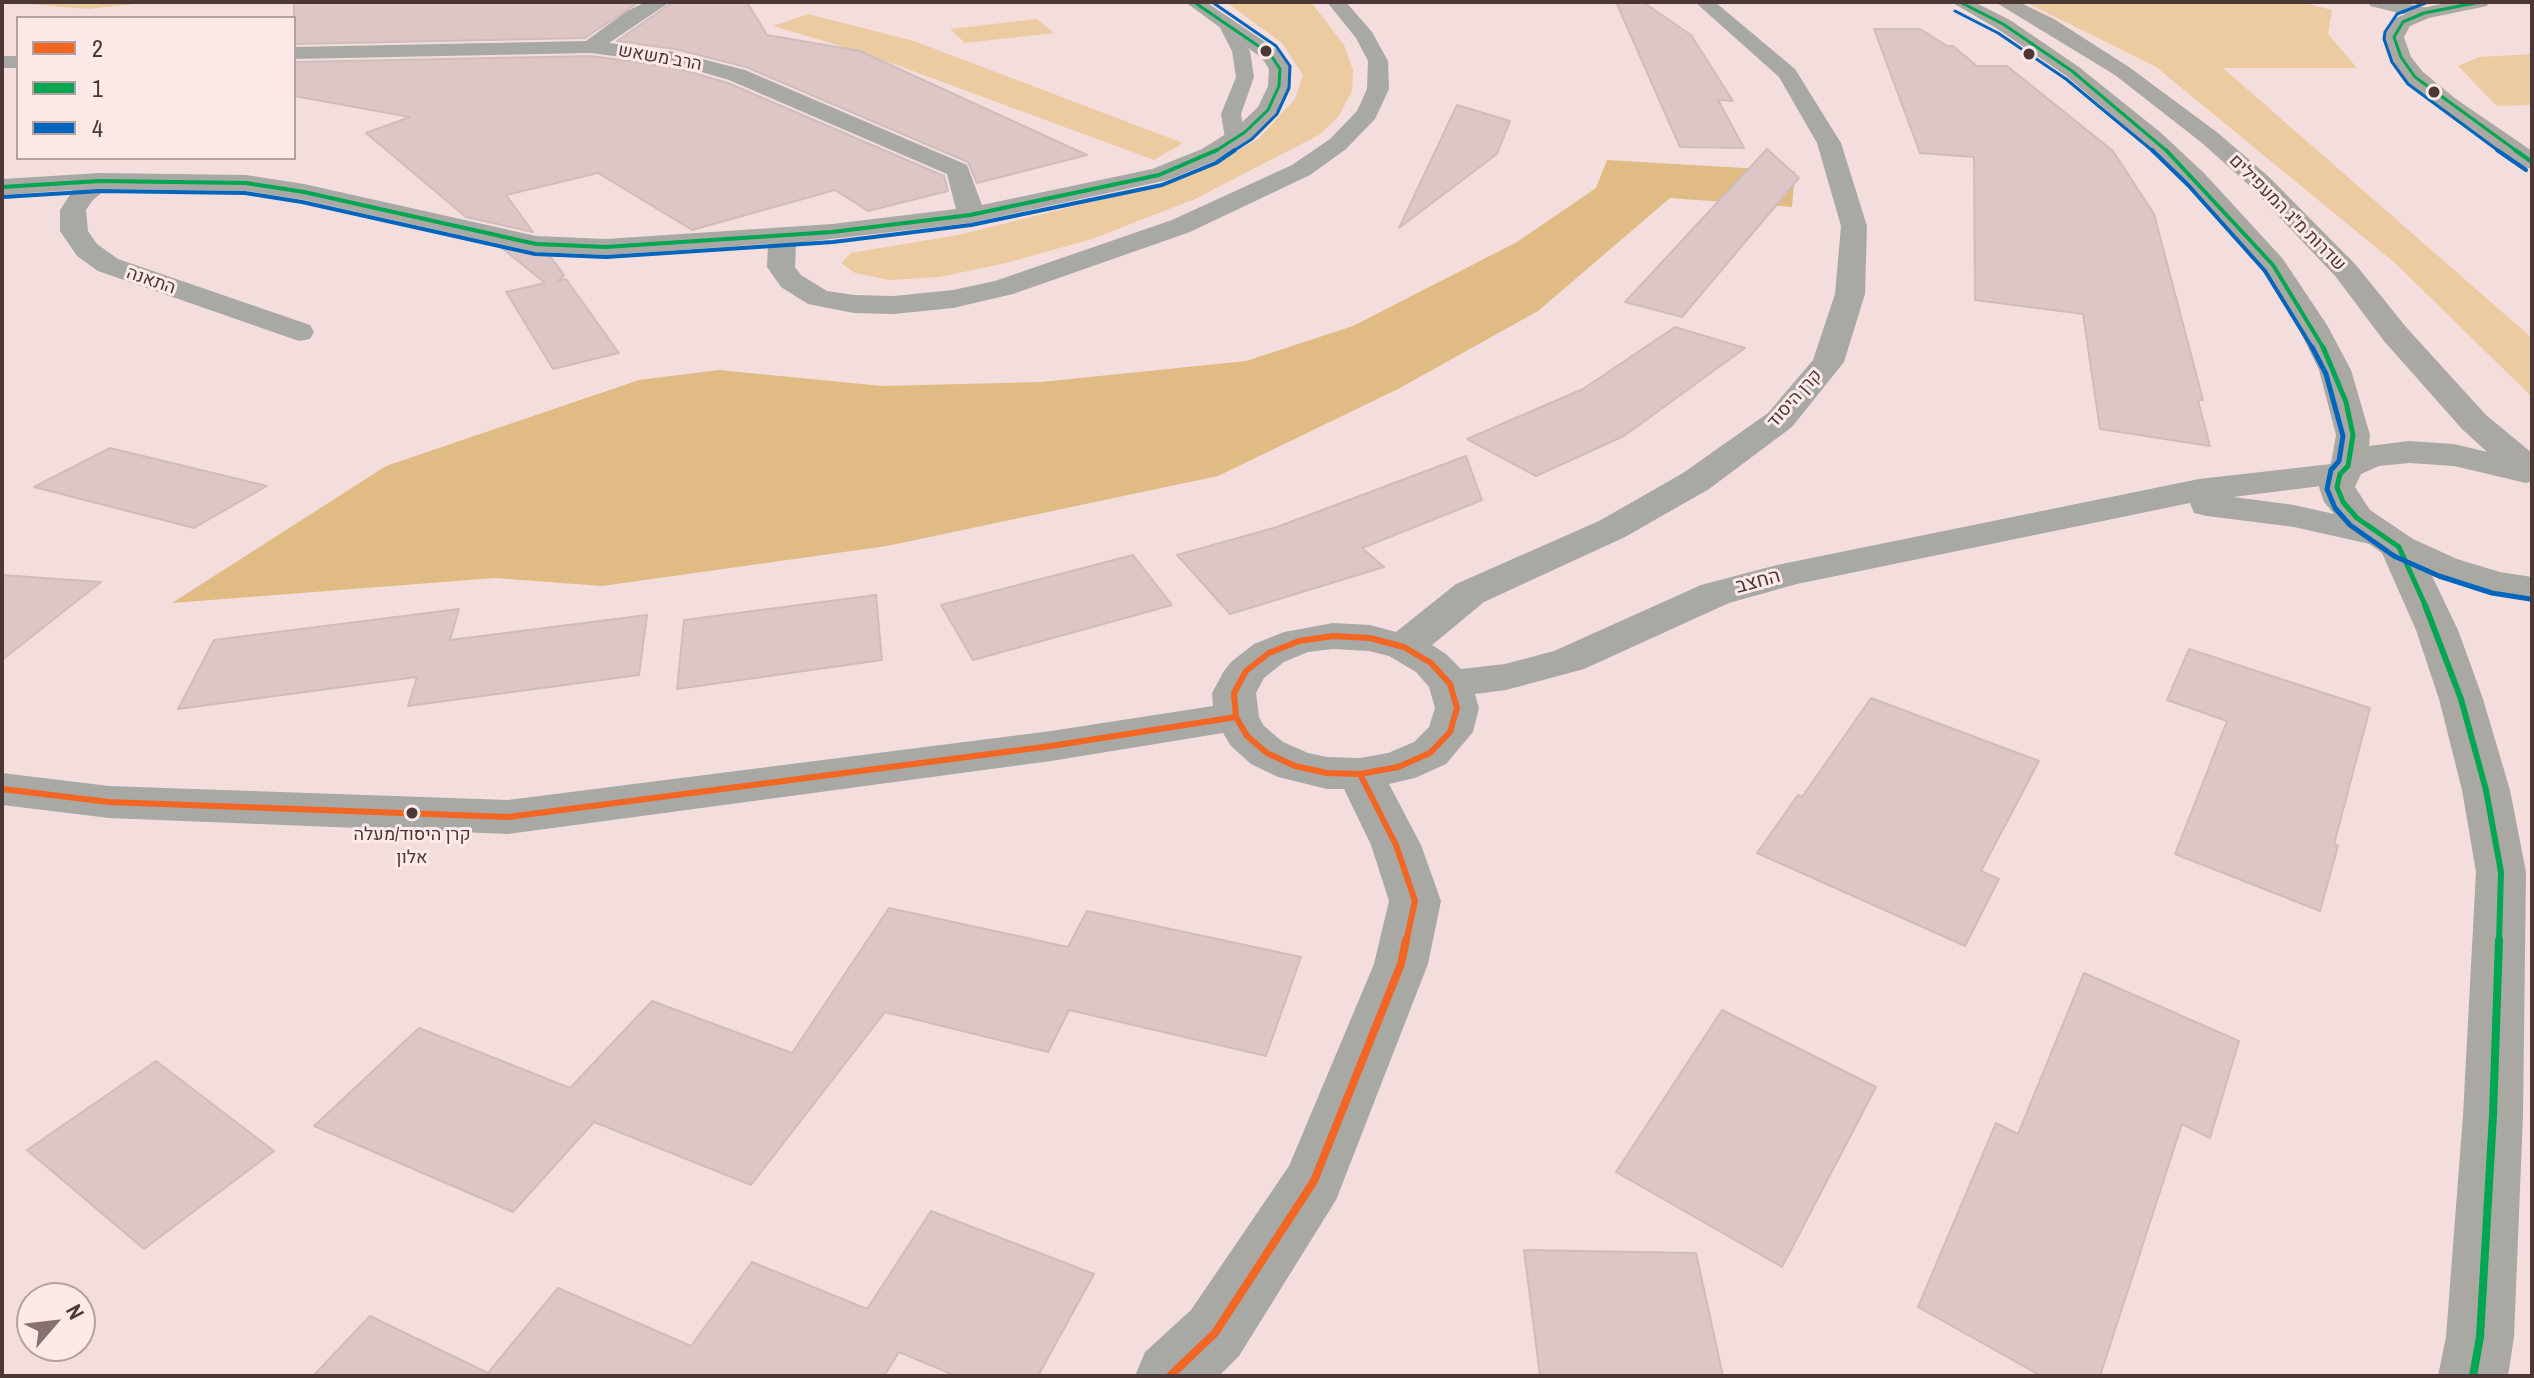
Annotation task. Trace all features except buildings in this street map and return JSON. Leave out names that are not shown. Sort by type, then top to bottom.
[{"type":"main road","name":"שדרות מ\"ג המעפילים","points":[[1960,2],[2003,24],[2072,71],[2152,137],[2195,178],[2273,265],[2312,325],[2335,370],[2353,435],[2337,487],[2343,502],[2357,518],[2389,541]]},
{"type":"main road","name":"שדרות מ\"ג המעפילים","points":[[2004,2],[2047,23],[2122,71],[2210,138],[2259,181],[2346,271],[2395,334],[2474,422],[2513,457],[2532,468]]},
{"type":"main road","points":[[2480,2],[2424,13],[2403,22],[2394,37],[2401,57],[2415,77],[2448,104],[2532,162]]},
{"type":"main road","points":[[2344,470],[2372,456],[2409,452],[2454,455],[2532,474]]},
{"type":"main road","points":[[2389,541],[2443,567],[2494,583],[2532,589]]},
{"type":"main road","points":[[2389,541],[2437,630],[2461,699],[2486,790],[2501,872],[2493,1115],[2480,1337],[2473,1376]]},
{"type":"street","points":[[591,47],[634,15],[661,2]]},
{"type":"street","points":[[2,187],[171,180],[275,187],[536,244],[606,247],[782,236],[970,215],[1159,175],[1211,154],[1268,110],[1279,86],[1280,69],[1270,54],[1194,2]]},
{"type":"street","points":[[782,236],[781,267],[800,287],[818,298],[854,304],[894,305],[953,299],[1003,288],[1181,226],[1301,170],[1338,144],[1367,114],[1378,89],[1378,61],[1365,36],[1336,2]]},
{"type":"street","name":"קרן היסוד","points":[[1404,647],[1470,593],[1612,529],[1696,481],[1780,420],[1828,362],[1850,294],[1854,226],[1829,143],[1788,73],[1704,2]]},
{"type":"street","points":[[2377,2],[2424,13]]},
{"type":"street","name":"הרב משאש","points":[[296,53],[591,47],[675,58],[737,75],[958,170],[968,197],[970,215]]},
{"type":"street","name":"התאנה","points":[[100,181],[82,196],[73,210],[74,231],[87,250],[108,265],[299,332]]},
{"type":"street","name":"החצב","points":[[1450,684],[1506,677],[1569,660],[1715,594],[1791,573],[1947,544],[2077,513],[2199,490],[2344,470]]},
{"type":"street","name":"החצב","points":[[2077,513],[2147,506],[2202,505],[2294,516],[2389,541]]},
{"type":"street","points":[[1333,636],[1370,638],[1404,647],[1431,663],[1450,684],[1457,708],[1450,732],[1430,753],[1398,767],[1360,774],[1295,766],[1267,753],[1247,736],[1236,717],[1234,693],[1246,671],[1269,653],[1299,641],[1333,636]]},
{"type":"street","points":[[2,789],[109,802],[508,817],[1051,746],[1236,717]]},
{"type":"street","points":[[1170,1376],[1215,1333],[1314,1181],[1401,964],[1415,901],[1396,845],[1360,774]]},
{"type":"lane","points":[[1227,26],[1241,51],[1245,77],[1231,114],[1235,138]]},
{"type":"shaded area","points":[[2,2],[154,2],[87,9]]},
{"type":"shaded area","points":[[1226,2],[1311,2],[1344,45],[1353,70],[1352,91],[1339,116],[1319,135],[1195,199],[1092,239],[1006,263],[940,277],[889,280],[855,273],[841,263],[851,253],[958,235],[1168,183],[1224,159],[1258,139],[1295,99],[1303,75],[1282,43]]},
{"type":"shaded area","points":[[2025,2],[2302,2],[2332,10],[2328,34],[2357,68],[2223,68],[2532,338],[2532,397],[2395,263],[2156,67]]},
{"type":"shaded area","points":[[808,14],[914,41],[1183,143],[1154,160],[861,52],[773,26]]},
{"type":"shaded area","points":[[1037,19],[1054,33],[965,43],[950,29]]},
{"type":"shaded area","points":[[2532,54],[2532,105],[2497,106],[2458,66],[2479,57]]},
{"type":"shaded area","points":[[1607,160],[1795,171],[1792,207],[1670,198],[1538,311],[1398,389],[1218,476],[887,546],[602,586],[495,578],[172,603],[386,466],[639,380],[719,370],[882,386],[1041,382],[1246,361],[1353,326],[1517,242],[1596,188]]},
{"type":"transit line","name":"1","points":[[2,187],[100,181],[246,183],[304,192],[536,244],[606,247],[832,232],[970,215],[1159,175],[1211,154],[1245,132],[1268,110],[1279,86],[1280,69],[1270,54],[1194,2]]},
{"type":"transit line","name":"4","points":[[3,197],[100,191],[245,193],[302,202],[535,254],[606,257],[833,242],[971,225],[1162,185],[1216,163],[1252,139],[1277,114],[1289,88],[1290,66],[1276,46],[1212,2]]},
{"type":"transit line","name":"1","points":[[1960,2],[2003,24],[2072,71],[2152,137],[2195,178],[2273,265],[2312,325],[2335,370],[2346,402],[2353,435],[2348,466],[2340,474],[2337,487],[2343,502],[2357,518],[2399,547],[2437,630],[2461,699],[2486,790],[2501,872],[2493,1115],[2480,1337],[2473,1376]]},
{"type":"transit line","name":"4","points":[[2428,2],[2397,14],[2385,32],[2384,39],[2392,62],[2408,84],[2442,112],[2526,170]]},
{"type":"transit line","name":"1","points":[[2480,2],[2424,13],[2403,22],[2394,37],[2401,57],[2415,77],[2448,104],[2532,162]]},
{"type":"transit line","name":"4","points":[[1955,11],[1998,33],[2066,79],[2145,144],[2188,185],[2265,271],[2303,330],[2326,374],[2343,436],[2339,461],[2331,470],[2327,489],[2335,508],[2350,525],[2394,556],[2439,576],[2492,593],[2530,599]]},
{"type":"transit line","name":"2","points":[[1333,636],[1370,638],[1404,647],[1431,663],[1450,684],[1457,708],[1450,732],[1430,753],[1398,767],[1360,774],[1327,773],[1295,766],[1267,753],[1247,736],[1236,717],[1234,693],[1246,671],[1269,653],[1299,641],[1333,636]]},
{"type":"transit line","name":"2","points":[[2,789],[109,802],[508,817],[1051,746],[1236,717]]},
{"type":"transit line","name":"2","points":[[1170,1376],[1215,1333],[1314,1181],[1401,964],[1415,901],[1396,845],[1360,774]]},
{"type":"place","name":"קרן היסוד/מעלה אלון","points":[[412,813]]}]
